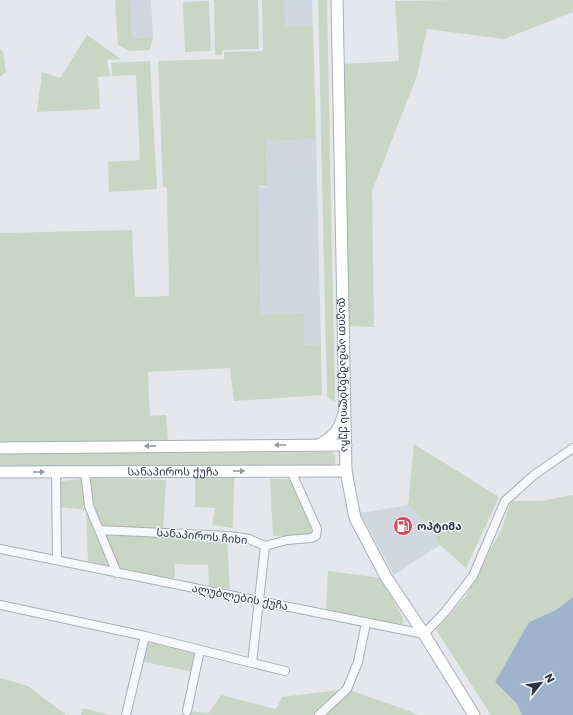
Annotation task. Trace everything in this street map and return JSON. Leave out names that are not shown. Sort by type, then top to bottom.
[{"type":"main road","name":"დავით აღმაშენებლის ქუჩა","points":[[337,0],[346,470],[355,518],[386,577],[424,634],[474,715]]},
{"type":"main road","points":[[319,445],[331,438],[340,426],[345,412]]},
{"type":"main road","points":[[0,448],[346,444]]},
{"type":"main road","name":"სანაპიროს ქუჩა","points":[[0,472],[346,470]]},
{"type":"street","points":[[424,634],[445,612],[457,594],[473,576],[505,501],[534,475],[573,448]]},
{"type":"street","points":[[252,663],[265,546],[287,540],[311,538],[316,536],[317,528],[291,471]]},
{"type":"street","points":[[56,472],[57,560]]},
{"type":"street","points":[[85,472],[89,506],[117,572]]},
{"type":"street","name":"სანაპიროს ჩიხი","points":[[99,530],[230,536],[249,539],[265,546]]},
{"type":"street","name":"ალუბლების ქუჩა","points":[[0,549],[424,634]]},
{"type":"street","points":[[0,605],[145,636],[285,671]]},
{"type":"street","points":[[319,715],[347,690],[358,662],[366,623]]},
{"type":"street","points":[[126,715],[145,636]]},
{"type":"street","points":[[187,711],[200,650]]},
{"type":"shaded area","points":[[130,0],[151,0],[153,37],[132,38]]},
{"type":"shaded area","points":[[284,0],[312,0],[313,26],[284,26]]},
{"type":"shaded area","points":[[316,139],[321,344],[304,345],[303,313],[261,314],[258,187],[267,187],[266,140]]},
{"type":"shaded area","points":[[408,505],[428,523],[440,545],[394,575],[360,513]]},
{"type":"green space","points":[[115,0],[130,0],[132,38],[153,37],[150,50],[129,51],[118,45]]},
{"type":"green space","points":[[214,0],[258,0],[259,49],[222,50],[222,55],[215,55]]},
{"type":"green space","points":[[262,0],[284,0],[285,26],[313,26],[316,139],[266,141],[267,186],[258,186],[261,314],[304,313],[304,345],[321,344],[322,395],[234,401],[230,368],[148,372],[150,416],[166,415],[168,440],[0,444],[0,233],[132,230],[135,297],[169,296],[167,188],[163,187],[158,61],[224,59],[224,52],[263,51]]},
{"type":"green space","points":[[318,0],[327,0],[335,402],[327,396]]},
{"type":"green space","points":[[573,0],[573,12],[504,39],[427,29],[417,76],[372,191],[374,327],[348,326],[342,64],[399,61],[395,1]]},
{"type":"green space","points":[[209,1],[211,51],[185,52],[183,2]]},
{"type":"green space","points":[[87,35],[121,59],[107,60],[110,76],[98,77],[100,109],[37,112],[42,72],[60,78]]},
{"type":"green space","points":[[0,49],[3,52],[6,72],[0,77]]},
{"type":"green space","points":[[150,61],[157,189],[109,192],[108,162],[140,160],[136,75],[112,76],[111,63]]},
{"type":"green space","points":[[414,444],[499,497],[466,568],[440,545],[428,523],[408,505]]},
{"type":"green space","points":[[332,452],[335,455],[335,463],[332,466],[0,466],[0,453]]},
{"type":"green space","points":[[234,477],[233,528],[212,525],[215,508],[195,507],[195,478]]},
{"type":"green space","points":[[90,478],[166,480],[163,532],[102,529],[93,508]]},
{"type":"green space","points":[[84,479],[86,510],[59,507],[60,481]]},
{"type":"green space","points":[[270,479],[290,479],[311,528],[311,534],[273,536]]},
{"type":"green space","points":[[573,495],[573,597],[556,610],[529,622],[495,682],[517,704],[522,715],[491,715],[436,630],[465,597],[502,528],[511,501],[541,501]]},
{"type":"green space","points":[[86,510],[110,566],[88,561]]},
{"type":"green space","points":[[102,532],[227,538],[230,589],[209,586],[208,565],[175,564],[174,583],[118,572]]},
{"type":"green space","points":[[328,571],[381,578],[403,618],[403,626],[326,610]]},
{"type":"green space","points":[[146,639],[198,652],[193,672],[141,661]]},
{"type":"green space","points":[[0,678],[28,686],[66,715],[0,715]]},
{"type":"green space","points":[[347,689],[417,715],[180,715],[187,711],[209,713],[221,695],[276,709],[282,697]]},
{"type":"green space","points":[[83,708],[109,715],[81,715]]},
{"type":"water","points":[[573,597],[573,715],[522,715],[517,704],[495,682],[529,622],[556,610]]},
{"type":"place","name":"ოპტიმა","points":[[403,526]]}]
